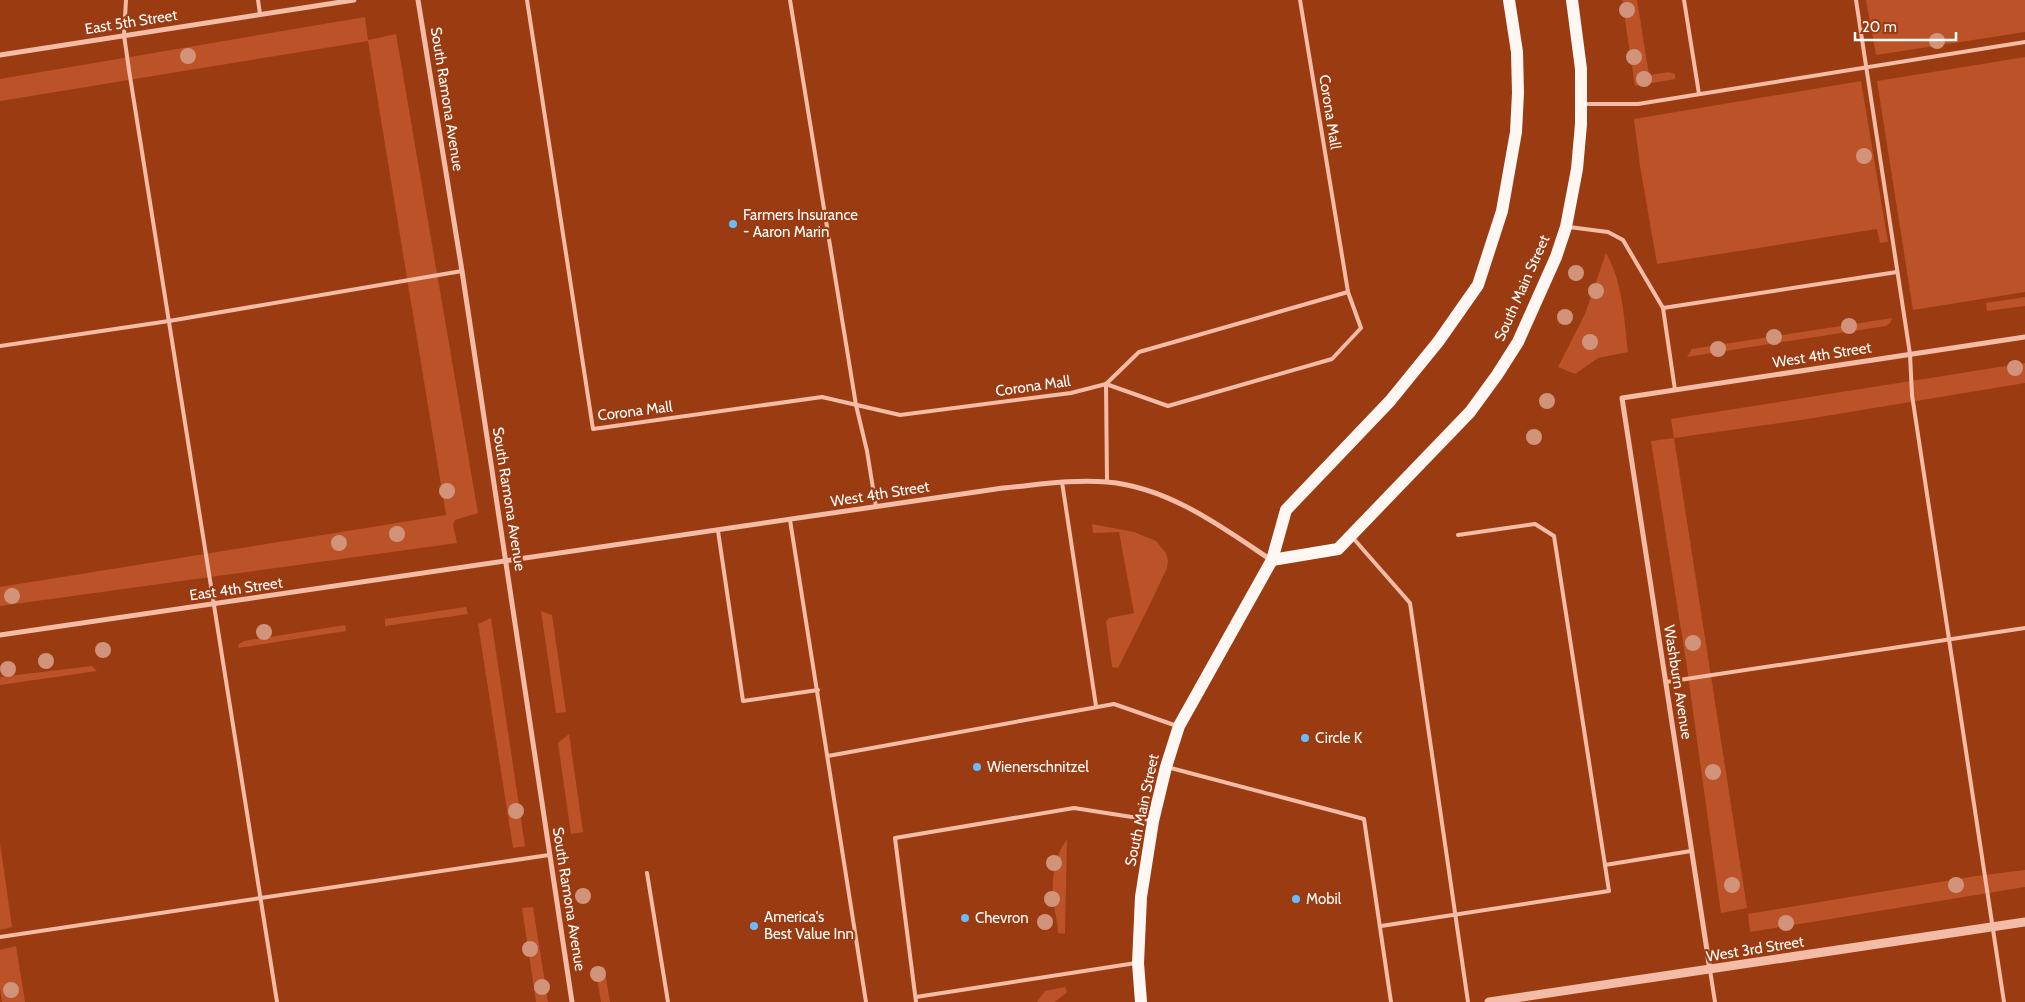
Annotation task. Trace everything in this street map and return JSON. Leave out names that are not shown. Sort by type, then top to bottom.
[{"type":"main road","name":"South Main Street","points":[[1142,1002],[1138,962],[1141,897],[1153,821],[1166,767],[1179,726],[1272,560],[1286,510],[1390,401],[1438,342],[1478,285],[1502,211],[1516,132],[1518,93],[1516,52],[1509,0]]},
{"type":"main road","name":"South Main Street","points":[[1272,560],[1338,549],[1470,412],[1498,374],[1518,342],[1556,257],[1566,227],[1577,169],[1582,104],[1581,69],[1572,0]]},
{"type":"street","name":"East 5th Street","points":[[0,55],[354,0]]},
{"type":"street","name":"South Ramona Avenue","points":[[418,0],[462,271],[572,1002]]},
{"type":"street","name":"West 4th Street","points":[[1622,398],[2025,337]]},
{"type":"street","name":"Washburn Avenue","points":[[1622,398],[1710,970]]},
{"type":"street","name":"West 4th Street","points":[[475,566],[1003,488],[1062,482],[1107,482],[1142,488],[1185,506],[1211,520],[1272,560]]},
{"type":"street","name":"East 4th Street","points":[[0,635],[475,566]]},
{"type":"street","name":"West 3rd Street","points":[[1489,1002],[2025,922]]},
{"type":"lane","points":[[126,0],[124,35],[277,1002]]},
{"type":"lane","points":[[258,0],[260,14]]},
{"type":"lane","name":"Corona Mall","points":[[527,0],[593,429],[822,397],[900,415],[1071,393],[1106,384],[1140,352],[1348,292],[1300,0]]},
{"type":"lane","points":[[790,0],[856,406],[867,451],[876,507]]},
{"type":"lane","points":[[1684,0],[1699,94]]},
{"type":"lane","points":[[1856,0],[1910,354],[1912,395],[2004,1002]]},
{"type":"lane","points":[[1582,104],[1627,105],[2025,42]]},
{"type":"lane","points":[[1566,227],[1608,232],[1623,240],[1664,308],[1675,390]]},
{"type":"lane","points":[[0,346],[169,321],[462,271]]},
{"type":"lane","points":[[1664,308],[1898,272]]},
{"type":"lane","points":[[1107,482],[1106,384],[1168,406],[1332,359],[1361,328],[1348,292]]},
{"type":"lane","points":[[1062,482],[1096,706]]},
{"type":"lane","points":[[790,520],[866,1002]]},
{"type":"lane","points":[[1380,926],[1609,891],[1554,536],[1535,524],[1458,535]]},
{"type":"lane","points":[[718,530],[743,701],[818,690]]},
{"type":"lane","points":[[1351,536],[1410,603],[1468,1002]]},
{"type":"lane","points":[[1666,682],[1949,641],[2025,628]]},
{"type":"lane","points":[[828,756],[1114,704],[1179,726]]},
{"type":"lane","points":[[1166,767],[1364,819],[1391,1002]]},
{"type":"lane","points":[[1138,962],[916,1000],[895,838],[1074,808],[1153,821]]},
{"type":"lane","points":[[1604,865],[1692,851]]},
{"type":"lane","points":[[0,937],[549,855]]},
{"type":"lane","points":[[647,873],[668,1002]]},
{"type":"lane","points":[[1710,970],[1715,1002]]},
{"type":"shaded area","points":[[1622,0],[1637,0],[1649,75],[1669,72],[1675,74],[1675,79],[1635,86]]},
{"type":"shaded area","points":[[1866,0],[2025,0],[2025,32],[1876,55]]},
{"type":"shaded area","points":[[365,17],[368,40],[396,34],[478,513],[455,520],[453,525],[457,543],[0,606],[0,587],[446,515],[368,41],[0,101],[0,79]]},
{"type":"shaded area","points":[[2025,57],[2025,292],[1913,310],[1877,81]]},
{"type":"shaded area","points":[[1861,81],[1888,242],[1880,243],[1877,229],[1657,264],[1634,119]]},
{"type":"shaded area","points":[[1606,253],[1612,264],[1619,289],[1628,352],[1598,358],[1575,374],[1558,367],[1585,314]]},
{"type":"shaded area","points":[[2025,297],[2025,306],[1987,311],[1986,303]]},
{"type":"shaded area","points":[[1892,318],[1886,326],[1687,357],[1692,349]]},
{"type":"shaded area","points":[[2025,363],[2025,383],[1808,419],[1674,438],[1671,419]]},
{"type":"shaded area","points":[[1674,438],[1747,908],[1721,913],[1686,661],[1651,441]]},
{"type":"shaded area","points":[[1092,524],[1134,532],[1156,541],[1166,553],[1168,561],[1167,568],[1118,668],[1112,667],[1106,621],[1109,618],[1134,613],[1119,532],[1093,533]]},
{"type":"shaded area","points":[[466,607],[468,614],[385,626],[385,619]]},
{"type":"shaded area","points":[[541,611],[552,615],[566,712],[556,713]]},
{"type":"shaded area","points":[[491,618],[525,846],[513,848],[478,624]]},
{"type":"shaded area","points":[[345,625],[346,631],[238,648],[239,644],[244,641]]},
{"type":"shaded area","points":[[92,666],[97,671],[0,685],[0,677]]},
{"type":"shaded area","points":[[569,734],[583,832],[571,834],[558,743]]},
{"type":"shaded area","points":[[1067,840],[1065,934],[1058,933],[1053,889],[1056,862]]},
{"type":"shaded area","points":[[0,843],[12,927],[0,930]]},
{"type":"shaded area","points":[[2025,870],[2025,887],[1750,932],[1748,914],[1976,876]]},
{"type":"shaded area","points":[[533,907],[548,1002],[536,1002],[522,908]]},
{"type":"shaded area","points":[[16,946],[25,1002],[2,1002],[0,950]]},
{"type":"shaded area","points":[[604,966],[610,1002],[601,1002],[596,972]]},
{"type":"shaded area","points":[[1065,987],[1067,992],[1055,1002],[1037,1002],[1045,991]]},
{"type":"place","name":"Farmers Insurance - Aaron Marin","points":[[733,224]]},
{"type":"place","name":"Circle K","points":[[1305,738]]},
{"type":"place","name":"Wienerschnitzel","points":[[977,767]]},
{"type":"place","name":"Mobil","points":[[1296,899]]},
{"type":"place","name":"Chevron","points":[[965,918]]},
{"type":"place","name":"America's Best Value Inn","points":[[754,926]]}]
